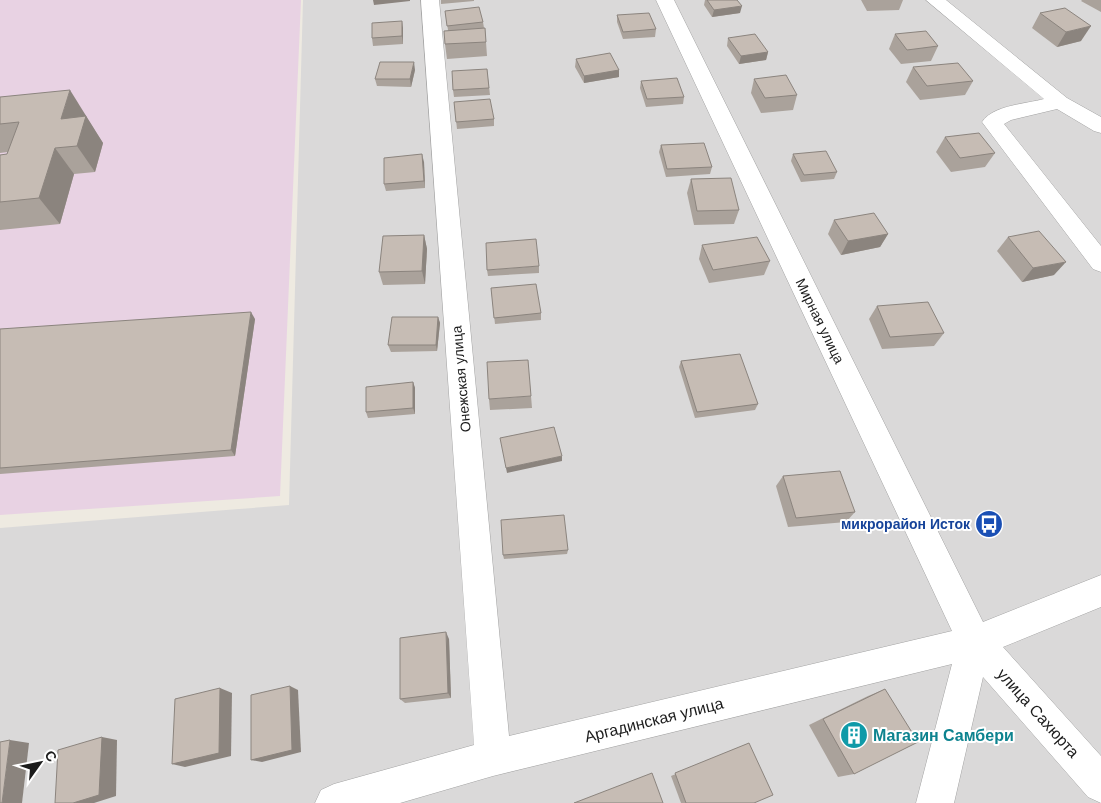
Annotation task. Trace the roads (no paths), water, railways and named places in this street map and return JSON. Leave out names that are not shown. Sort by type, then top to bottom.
[{"type":"street","name":"Онежская улица","points":[[430,0],[493,758]]},
{"type":"street","name":"Мирная улица","points":[[665,0],[975,642]]},
{"type":"street","points":[[935,0],[1060,102],[1101,126]]},
{"type":"street","points":[[1060,102],[1004,115],[992,122],[1101,263]]},
{"type":"street","name":"Аргадинская улица","points":[[334,803],[493,758],[975,642],[1101,591]]},
{"type":"street","name":"улица Сахюрта","points":[[975,642],[1101,784]]},
{"type":"street","points":[[935,803],[975,642]]},
{"type":"place","name":"микрорайон Исток","points":[[989,524]]},
{"type":"place","name":"Магазин Самбери","points":[[854,735]]}]
